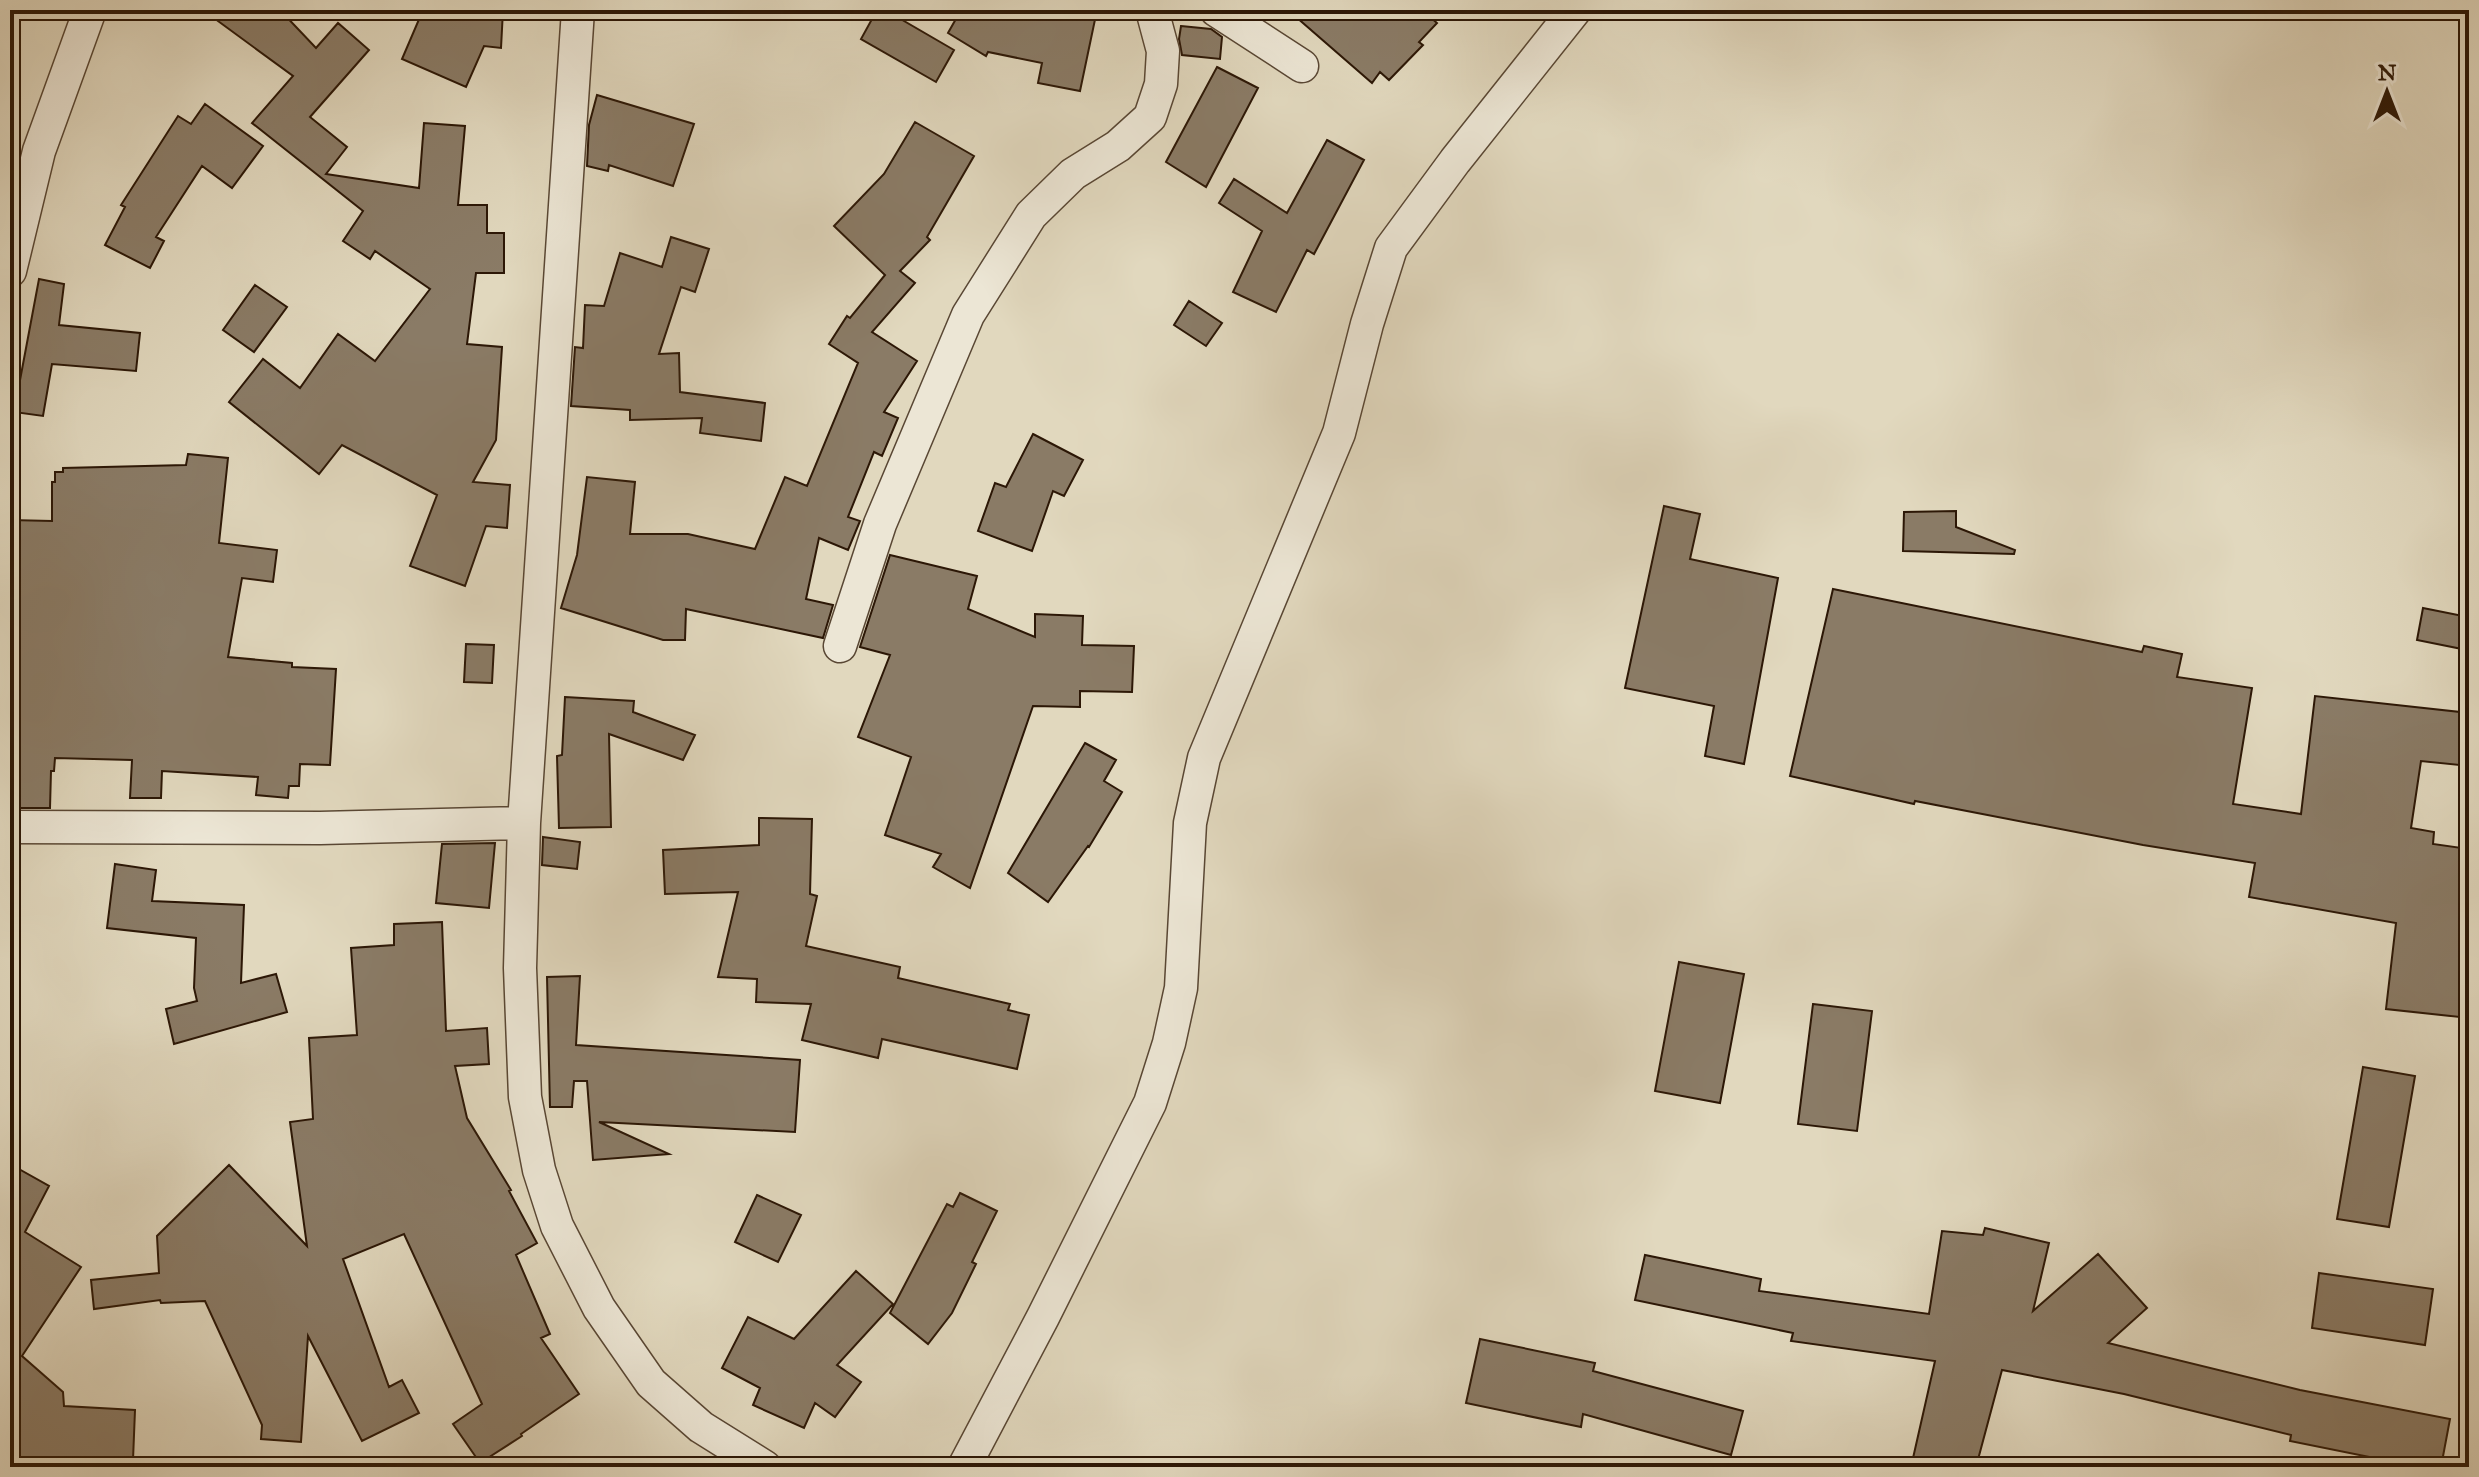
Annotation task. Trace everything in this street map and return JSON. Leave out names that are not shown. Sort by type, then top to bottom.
[{"type":"street","points":[[10,271],[39,151],[90,10]]},
{"type":"street","points":[[578,10],[524,823],[520,968],[525,1097],[539,1170],[557,1226],[599,1308],[651,1383],[701,1427],[765,1467]]},
{"type":"street","points":[[840,646],[880,524],[968,315],[1031,215],[1073,174],[1118,146],[1150,117],[1161,84],[1163,51],[1152,10]]},
{"type":"street","points":[[1216,10],[1302,66]]},
{"type":"street","points":[[964,1467],[1150,1103],[1169,1043],[1181,988],[1190,823],[1204,758],[1339,433],[1367,324],[1391,248],[1455,161],[1575,10]]},
{"type":"street","points":[[10,827],[320,828],[524,823]]},
{"type":"building","points":[[203,10],[280,10],[316,48],[338,23],[369,50],[310,117],[347,147],[326,174],[419,188],[424,123],[465,126],[458,205],[487,205],[487,233],[504,233],[504,273],[476,273],[467,344],[502,347],[496,440],[473,482],[510,485],[507,528],[486,526],[465,586],[410,566],[437,495],[342,445],[319,474],[229,402],[263,359],[300,388],[338,334],[375,361],[430,289],[375,251],[370,259],[343,241],[363,211],[252,123],[293,76]]},
{"type":"building","points":[[423,10],[503,10],[501,48],[484,46],[466,87],[402,59]]},
{"type":"building","points":[[877,10],[885,10],[954,50],[936,82],[861,39]]},
{"type":"building","points":[[961,10],[1097,10],[1080,91],[1038,83],[1042,63],[988,52],[986,56],[948,33]]},
{"type":"building","points":[[1288,10],[1422,10],[1437,23],[1419,42],[1423,45],[1389,80],[1380,72],[1372,83]]},
{"type":"building","points":[[1181,26],[1211,29],[1222,37],[1220,59],[1182,55],[1179,39]]},
{"type":"building","points":[[1217,67],[1258,88],[1206,187],[1166,162]]},
{"type":"building","points":[[597,95],[694,124],[673,186],[609,165],[608,171],[587,166],[589,125]]},
{"type":"building","points":[[205,104],[263,146],[232,188],[202,166],[156,237],[164,241],[150,268],[105,245],[125,207],[121,205],[178,116],[191,124]]},
{"type":"building","points":[[915,122],[974,156],[927,237],[930,240],[900,271],[915,283],[872,332],[917,361],[884,412],[898,418],[882,456],[874,452],[848,517],[860,521],[848,550],[819,538],[806,599],[833,605],[823,638],[686,609],[685,640],[663,640],[561,608],[577,555],[587,477],[635,482],[630,534],[688,534],[755,549],[785,477],[807,486],[858,363],[829,344],[847,316],[850,318],[885,275],[834,226],[884,174]]},
{"type":"building","points":[[1327,140],[1364,160],[1314,254],[1307,250],[1276,312],[1233,292],[1262,231],[1219,203],[1234,179],[1287,213]]},
{"type":"building","points":[[671,237],[709,249],[695,292],[681,287],[659,354],[679,353],[680,392],[765,403],[761,441],[700,433],[702,418],[630,420],[630,410],[571,406],[575,347],[583,348],[585,305],[604,306],[620,253],[662,267]]},
{"type":"building","points":[[39,279],[64,284],[59,325],[140,333],[136,371],[52,364],[43,416],[14,412]]},
{"type":"building","points":[[255,285],[287,307],[254,352],[223,330]]},
{"type":"building","points":[[1189,301],[1222,323],[1206,346],[1174,325]]},
{"type":"building","points":[[1033,434],[1083,460],[1064,496],[1053,491],[1032,551],[978,531],[995,483],[1006,487]]},
{"type":"building","points":[[188,454],[228,458],[219,543],[277,550],[273,582],[242,578],[228,657],[292,663],[292,667],[336,669],[330,765],[300,764],[299,786],[289,786],[288,798],[256,795],[258,777],[162,771],[161,798],[130,798],[132,760],[55,758],[54,771],[51,771],[50,808],[10,808],[10,520],[52,521],[52,482],[55,482],[55,472],[63,472],[63,468],[186,465]]},
{"type":"building","points":[[1664,506],[1700,514],[1690,559],[1778,578],[1744,764],[1705,756],[1714,706],[1625,688]]},
{"type":"building","points":[[1956,511],[1956,527],[2015,550],[2014,554],[1903,551],[1904,512]]},
{"type":"building","points":[[890,555],[977,576],[968,609],[1035,637],[1035,614],[1083,616],[1082,645],[1134,646],[1132,692],[1080,691],[1080,707],[1033,706],[970,888],[933,867],[941,854],[885,835],[911,757],[858,737],[890,655],[860,647]]},
{"type":"building","points":[[1833,589],[2142,652],[2144,646],[2182,654],[2177,677],[2252,688],[2233,804],[2301,814],[2315,696],[2469,713],[2469,766],[2421,761],[2411,828],[2434,832],[2433,844],[2469,849],[2469,922],[2461,962],[2469,963],[2469,1018],[2386,1009],[2396,923],[2249,897],[2255,863],[1915,801],[1914,804],[1790,776]]},
{"type":"building","points":[[2423,608],[2468,617],[2462,649],[2417,640]]},
{"type":"building","points":[[466,644],[494,645],[492,683],[464,682]]},
{"type":"building","points":[[565,697],[634,701],[633,712],[695,735],[683,760],[609,734],[611,827],[559,828],[557,756],[562,755]]},
{"type":"building","points":[[1085,743],[1116,760],[1104,781],[1122,792],[1089,847],[1048,902],[1008,873]]},
{"type":"building","points":[[759,818],[812,819],[810,894],[817,896],[806,946],[900,967],[898,978],[1010,1004],[1008,1010],[1029,1015],[1017,1069],[882,1039],[878,1058],[802,1040],[811,1004],[756,1002],[757,979],[718,977],[738,892],[665,894],[663,850],[759,845]]},
{"type":"building","points":[[543,837],[580,842],[577,869],[542,865]]},
{"type":"building","points":[[495,843],[489,908],[436,903],[442,844]]},
{"type":"building","points":[[115,864],[156,870],[152,901],[244,905],[241,983],[276,974],[287,1012],[174,1044],[166,1009],[197,1001],[194,988],[196,938],[107,928]]},
{"type":"building","points":[[442,922],[446,1031],[487,1028],[489,1064],[455,1066],[467,1118],[511,1190],[537,1243],[516,1255],[550,1334],[541,1338],[579,1394],[480,1463],[453,1424],[482,1404],[404,1234],[343,1259],[389,1387],[402,1380],[419,1413],[362,1441],[308,1336],[301,1442],[261,1439],[262,1425],[205,1301],[161,1303],[160,1300],[94,1309],[91,1280],[159,1273],[157,1236],[229,1165],[307,1246],[290,1122],[313,1119],[309,1038],[357,1035],[351,948],[394,945],[394,924]]},
{"type":"building","points":[[1679,962],[1744,974],[1720,1103],[1655,1091]]},
{"type":"building","points":[[580,976],[576,1045],[800,1060],[795,1132],[599,1122],[669,1154],[593,1160],[587,1081],[574,1081],[572,1107],[550,1107],[547,977]]},
{"type":"building","points":[[1813,1004],[1872,1011],[1857,1131],[1798,1124]]},
{"type":"building","points":[[2363,1067],[2415,1076],[2389,1227],[2337,1219]]},
{"type":"building","points":[[10,1164],[49,1186],[25,1232],[81,1267],[22,1356],[63,1392],[64,1406],[135,1410],[133,1460],[66,1457],[67,1467],[10,1467]]},
{"type":"building","points":[[960,1193],[997,1211],[952,1313],[928,1344],[890,1313],[947,1204],[953,1207]]},
{"type":"building","points":[[757,1195],[801,1215],[778,1262],[735,1242]]},
{"type":"building","points":[[1985,1228],[2049,1243],[2033,1311],[2098,1254],[2147,1308],[2108,1343],[2300,1390],[2450,1419],[2441,1467],[2419,1467],[2290,1441],[2291,1435],[2124,1394],[2002,1370],[1976,1467],[1911,1467],[1935,1361],[1791,1341],[1793,1333],[1635,1300],[1645,1255],[1761,1279],[1759,1291],[1929,1314],[1942,1231],[1983,1235]]},
{"type":"building","points":[[856,1271],[893,1304],[837,1365],[861,1382],[835,1417],[815,1403],[804,1428],[753,1405],[760,1388],[722,1368],[748,1317],[794,1339]]},
{"type":"building","points":[[2319,1273],[2433,1289],[2425,1345],[2312,1328]]},
{"type":"building","points":[[1480,1339],[1595,1363],[1593,1371],[1743,1411],[1731,1455],[1583,1414],[1581,1427],[1466,1403]]}]
